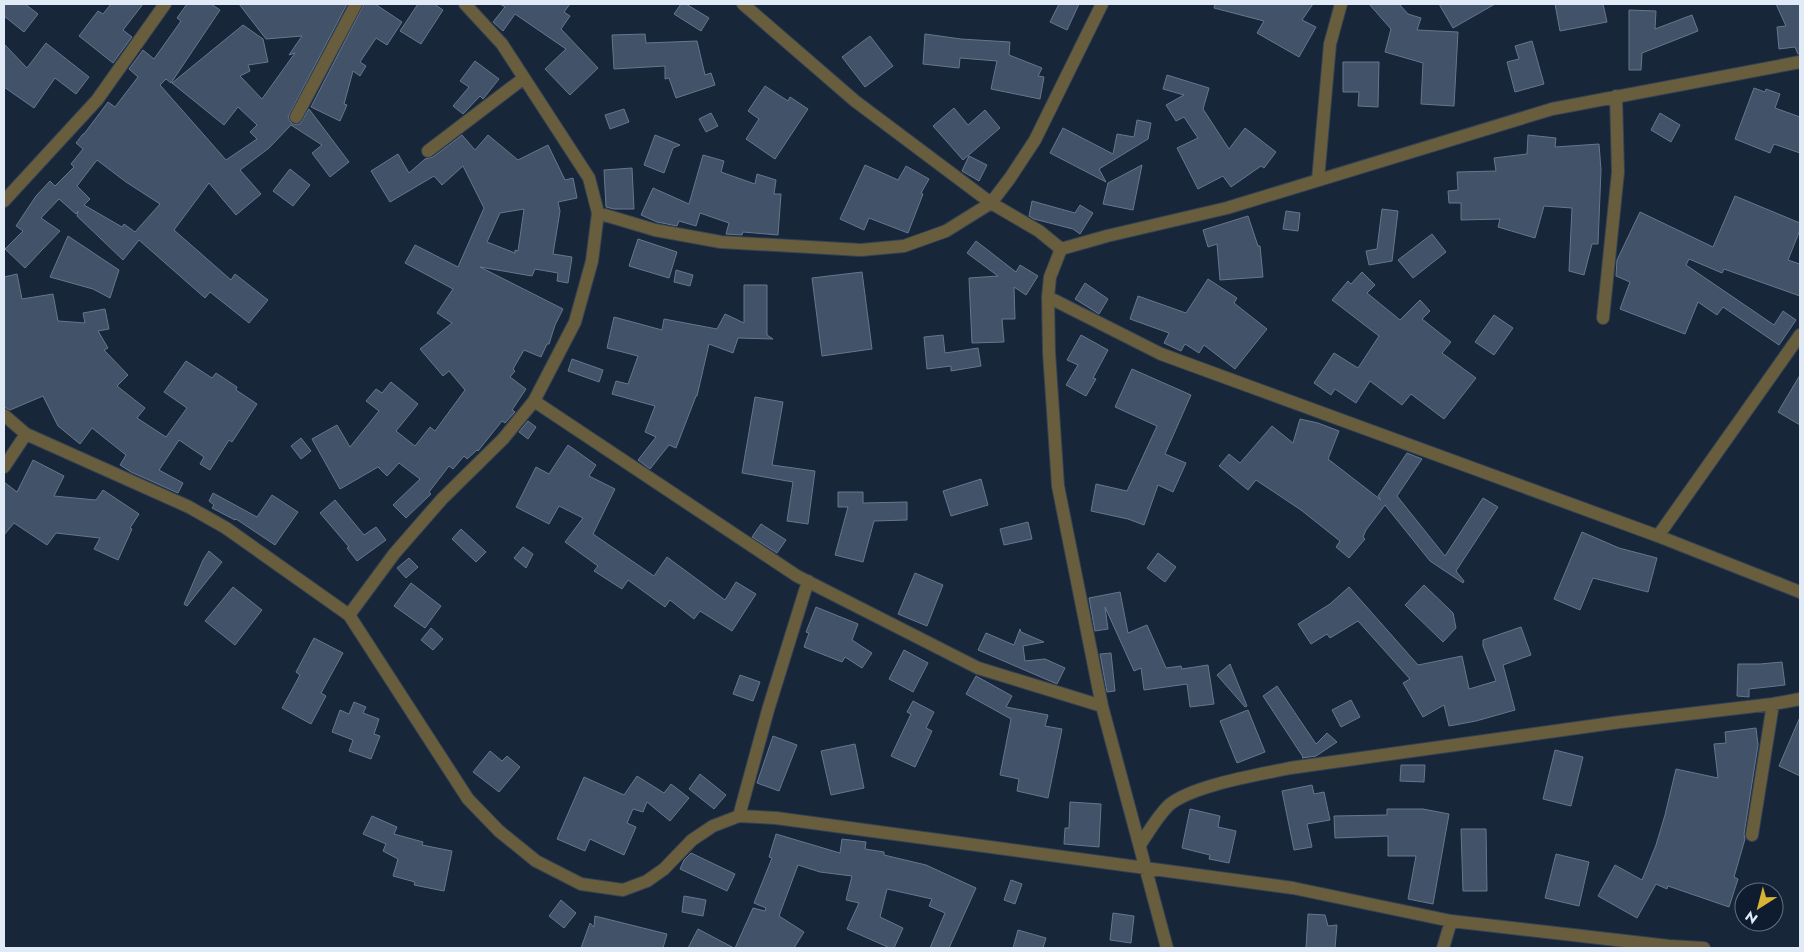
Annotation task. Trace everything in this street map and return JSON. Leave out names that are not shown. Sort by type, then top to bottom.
[{"type":"street","points":[[4,201],[97,100],[165,4]]},
{"type":"street","points":[[296,117],[356,4]]},
{"type":"street","points":[[349,615],[394,554],[442,500],[503,439],[534,401],[575,322],[592,261],[598,213],[589,178],[502,44],[465,4]]},
{"type":"street","points":[[743,4],[855,101],[990,204],[1039,231],[1061,249]]},
{"type":"street","points":[[598,213],[655,230],[721,242],[861,250],[904,246],[946,231],[990,204],[1010,178],[1035,140],[1102,4]]},
{"type":"street","points":[[1318,180],[1330,44],[1341,4]]},
{"type":"street","points":[[1061,249],[1107,236],[1227,208],[1552,109],[1800,62]]},
{"type":"street","points":[[428,152],[524,78]]},
{"type":"street","points":[[1603,318],[1618,172],[1616,96]]},
{"type":"street","points":[[1061,249],[1050,277],[1048,297],[1049,352],[1058,486],[1102,706],[1167,948]]},
{"type":"street","points":[[1048,297],[1161,354],[1658,536],[1800,592]]},
{"type":"street","points":[[1658,536],[1800,335]]},
{"type":"street","points":[[534,401],[797,576],[978,668],[1102,706]]},
{"type":"street","points":[[4,415],[26,434],[189,507],[226,528],[349,615],[468,799],[499,831],[536,861],[581,884],[623,890],[648,881],[664,869],[692,840],[713,826],[739,816],[776,818],[1293,888],[1451,921],[1669,946],[1704,948]]},
{"type":"street","points":[[4,467],[26,434]]},
{"type":"street","points":[[739,816],[768,710],[808,581]]},
{"type":"street","points":[[1140,845],[1159,816],[1171,804],[1186,794],[1238,779],[1290,768],[1800,699]]},
{"type":"street","points":[[1752,835],[1773,704]]},
{"type":"street","points":[[1443,948],[1451,921]]},
{"type":"building","points":[[4,4],[25,4],[38,14],[24,32],[4,16]]},
{"type":"building","points":[[111,4],[143,4],[123,30],[132,37],[113,63],[79,36],[98,11],[103,14]]},
{"type":"building","points":[[187,4],[211,4],[220,10],[171,83],[166,79],[160,85],[226,160],[257,139],[250,132],[257,125],[238,107],[224,125],[172,83],[243,25],[263,39],[268,62],[248,65],[250,71],[240,76],[262,99],[295,53],[289,55],[302,36],[266,39],[239,4],[347,4],[288,117],[292,124],[300,124],[309,109],[349,162],[330,177],[312,153],[322,145],[291,125],[269,148],[240,170],[261,194],[236,215],[209,183],[174,230],[231,280],[235,274],[268,300],[249,323],[210,292],[205,298],[139,240],[123,260],[77,216],[78,211],[76,214],[59,199],[41,218],[60,231],[25,268],[5,249],[23,231],[16,226],[36,196],[50,181],[55,186],[74,167],[71,164],[83,149],[76,143],[108,102],[115,107],[138,77],[129,69],[143,50],[154,59],[181,21],[177,18]],"holes":[[[97,160],[160,204],[135,232],[124,224],[122,227],[84,205],[90,199],[77,186]]]},
{"type":"building","points":[[364,4],[375,4],[402,22],[387,45],[376,38],[360,62],[366,66],[360,76],[353,71],[344,104],[347,105],[340,121],[311,107]]},
{"type":"building","points":[[418,4],[434,4],[443,10],[421,44],[400,31]]},
{"type":"building","points":[[500,4],[570,4],[564,12],[570,16],[561,29],[598,68],[570,95],[545,69],[566,49],[515,14],[503,31],[493,22],[505,7]]},
{"type":"building","points":[[681,4],[686,4],[709,18],[701,31],[674,14]]},
{"type":"building","points":[[1059,4],[1079,4],[1067,30],[1050,22]]},
{"type":"building","points":[[1215,4],[1313,4],[1302,20],[1316,27],[1299,57],[1257,33],[1264,21],[1214,8]]},
{"type":"building","points":[[1369,4],[1399,4],[1408,14],[1421,18],[1417,30],[1458,32],[1454,106],[1421,104],[1423,63],[1385,52],[1391,29]]},
{"type":"building","points":[[1439,4],[1495,4],[1453,28]]},
{"type":"building","points":[[1555,4],[1603,4],[1607,22],[1560,31]]},
{"type":"building","points":[[1776,4],[1800,4],[1800,54],[1798,54],[1795,47],[1779,49],[1777,27],[1786,26]]},
{"type":"building","points":[[1629,10],[1656,11],[1655,29],[1692,15],[1698,31],[1642,53],[1641,70],[1629,70]]},
{"type":"building","points":[[645,34],[646,43],[697,41],[705,75],[711,73],[715,85],[676,98],[669,78],[665,79],[665,66],[614,69],[612,35]]},
{"type":"building","points":[[925,34],[961,39],[1010,42],[1009,55],[1042,68],[1038,76],[1044,77],[1040,99],[991,89],[997,61],[960,58],[959,68],[923,64]]},
{"type":"building","points":[[870,36],[893,66],[865,87],[842,57]]},
{"type":"building","points":[[1532,41],[1544,84],[1515,92],[1507,62],[1519,59],[1515,46]]},
{"type":"building","points":[[46,43],[89,77],[76,94],[55,78],[34,108],[4,87],[4,44],[27,68]]},
{"type":"building","points":[[475,61],[499,79],[483,99],[480,96],[463,114],[453,106],[469,87],[460,81]]},
{"type":"building","points":[[1343,62],[1379,62],[1378,107],[1358,106],[1359,92],[1343,92]]},
{"type":"building","points":[[1167,75],[1209,88],[1203,109],[1229,149],[1245,128],[1276,152],[1264,168],[1261,166],[1231,187],[1223,176],[1198,189],[1177,148],[1198,138],[1184,117],[1176,121],[1166,105],[1184,95],[1163,89]]},
{"type":"building","points":[[765,86],[788,101],[790,97],[808,109],[775,159],[746,139],[759,119],[748,111]]},
{"type":"building","points":[[1754,88],[1765,92],[1766,89],[1780,94],[1775,108],[1800,117],[1800,153],[1774,144],[1770,153],[1735,139]]},
{"type":"building","points":[[954,108],[968,125],[985,110],[1000,128],[963,160],[933,126]]},
{"type":"building","points":[[624,109],[629,122],[610,129],[605,115]]},
{"type":"building","points":[[711,113],[718,126],[706,132],[699,119]]},
{"type":"building","points":[[1660,113],[1680,125],[1671,142],[1651,130]]},
{"type":"building","points":[[1137,120],[1151,123],[1148,139],[1099,169],[1106,182],[1050,153],[1063,128],[1113,154],[1117,134],[1134,137]]},
{"type":"building","points":[[462,135],[475,150],[488,135],[518,160],[548,145],[565,180],[573,178],[577,198],[558,202],[560,211],[553,254],[572,257],[568,283],[557,281],[558,273],[535,269],[532,276],[480,267],[563,309],[549,344],[547,344],[541,357],[524,350],[513,369],[515,371],[510,377],[526,389],[512,410],[515,412],[505,423],[502,421],[478,451],[467,459],[464,456],[453,469],[449,466],[429,492],[431,494],[406,518],[393,505],[420,479],[399,463],[387,476],[378,467],[340,489],[312,439],[337,425],[350,447],[379,411],[366,401],[376,389],[382,393],[391,382],[418,404],[396,431],[415,446],[430,427],[435,431],[465,390],[449,371],[443,376],[420,349],[452,323],[437,313],[453,289],[405,263],[415,245],[458,267],[484,208],[463,166],[442,185],[434,176],[390,202],[371,171],[398,154],[409,173],[425,159],[433,157]],"holes":[[[524,209],[518,251],[515,250],[515,253],[487,242],[500,213]]]},
{"type":"building","points":[[655,135],[680,145],[673,148],[664,173],[644,165]]},
{"type":"building","points":[[1528,135],[1556,138],[1555,147],[1599,144],[1601,170],[1598,244],[1592,244],[1584,275],[1569,271],[1572,208],[1544,206],[1535,238],[1498,227],[1500,219],[1461,220],[1461,203],[1449,203],[1448,191],[1458,190],[1457,172],[1496,171],[1494,158],[1527,154]]},
{"type":"building","points":[[703,155],[724,161],[721,172],[755,184],[757,174],[776,180],[774,194],[781,194],[778,235],[743,232],[742,235],[726,234],[729,223],[700,213],[696,226],[679,221],[677,226],[657,222],[641,215],[653,188],[689,204]]},
{"type":"building","points":[[969,156],[987,165],[979,181],[962,171]]},
{"type":"building","points":[[865,165],[898,180],[906,166],[929,179],[921,193],[923,194],[908,233],[869,218],[864,230],[840,219]]},
{"type":"building","points":[[1142,165],[1133,210],[1103,204],[1108,183]]},
{"type":"building","points":[[632,168],[634,209],[606,207],[604,170]]},
{"type":"building","points":[[290,169],[310,185],[293,206],[273,191]]},
{"type":"building","points":[[1735,196],[1800,223],[1800,230],[1788,260],[1800,264],[1800,296],[1724,269],[1722,273],[1689,259],[1686,265],[1774,325],[1783,311],[1796,320],[1779,345],[1723,307],[1717,315],[1698,302],[1685,334],[1620,309],[1630,282],[1616,276],[1617,260],[1640,212],[1713,247]]},
{"type":"building","points":[[1032,201],[1075,213],[1080,205],[1093,213],[1080,234],[1073,229],[1029,216]]},
{"type":"building","points":[[1382,209],[1398,211],[1392,261],[1369,265],[1366,251],[1377,249]]},
{"type":"building","points":[[1286,211],[1300,213],[1298,231],[1283,229]]},
{"type":"building","points":[[1248,216],[1258,246],[1260,246],[1263,277],[1220,280],[1217,244],[1208,247],[1203,230]]},
{"type":"building","points":[[1432,234],[1446,252],[1413,278],[1398,260]]},
{"type":"building","points":[[68,236],[119,270],[110,298],[93,289],[50,277]]},
{"type":"building","points":[[638,239],[677,252],[669,278],[629,266]]},
{"type":"building","points":[[976,241],[1016,272],[1020,265],[1038,276],[1026,295],[1014,287],[1015,319],[1002,319],[1004,342],[972,343],[969,278],[998,276],[967,253]]},
{"type":"building","points":[[676,270],[693,275],[690,286],[674,282]]},
{"type":"building","points":[[862,272],[872,349],[822,356],[812,278]]},
{"type":"building","points":[[1362,272],[1375,285],[1367,293],[1400,320],[1420,300],[1430,311],[1422,319],[1451,342],[1442,353],[1476,378],[1444,419],[1411,394],[1402,405],[1370,381],[1356,403],[1335,389],[1331,395],[1314,383],[1334,353],[1358,368],[1379,336],[1332,300],[1348,281],[1351,284]]},
{"type":"building","points":[[17,274],[22,299],[53,294],[58,321],[85,323],[83,313],[105,309],[109,329],[98,331],[108,348],[104,350],[128,375],[117,386],[145,408],[137,418],[166,437],[187,408],[164,392],[186,361],[212,378],[216,373],[257,404],[232,442],[229,440],[210,470],[200,464],[204,457],[179,440],[159,470],[183,483],[178,493],[131,472],[120,465],[126,455],[92,428],[80,444],[58,426],[43,396],[10,410],[4,407],[4,277]]},
{"type":"building","points":[[1208,279],[1237,298],[1234,303],[1267,329],[1235,369],[1204,345],[1199,353],[1185,344],[1181,351],[1164,343],[1169,333],[1130,319],[1138,296],[1186,313]]},
{"type":"building","points":[[1085,283],[1108,299],[1099,314],[1075,299]]},
{"type":"building","points":[[744,285],[767,285],[767,335],[773,339],[738,338],[733,353],[709,344],[697,396],[676,448],[669,445],[650,469],[638,460],[656,437],[645,432],[655,406],[612,394],[616,381],[628,384],[638,356],[607,348],[614,317],[662,330],[664,319],[717,329],[725,314],[744,323]]},
{"type":"building","points":[[1494,315],[1513,328],[1494,355],[1475,342]]},
{"type":"building","points":[[943,335],[945,353],[978,348],[981,366],[951,371],[951,366],[927,369],[924,337]]},
{"type":"building","points":[[1081,335],[1108,350],[1093,378],[1096,379],[1086,396],[1066,385],[1078,365],[1067,360]]},
{"type":"building","points":[[572,359],[603,370],[599,382],[568,371]]},
{"type":"building","points":[[1132,369],[1191,395],[1165,454],[1186,463],[1173,492],[1158,485],[1144,525],[1128,519],[1091,511],[1096,484],[1127,491],[1157,426],[1115,407]]},
{"type":"building","points":[[1800,375],[1800,425],[1778,412]]},
{"type":"building","points":[[755,397],[783,402],[772,465],[815,471],[808,524],[787,521],[793,482],[742,473]]},
{"type":"building","points":[[1300,419],[1339,431],[1328,459],[1381,500],[1378,496],[1407,453],[1422,459],[1397,496],[1445,556],[1483,498],[1498,507],[1456,571],[1464,581],[1463,583],[1430,561],[1385,505],[1366,530],[1363,537],[1365,539],[1349,558],[1336,547],[1340,541],[1301,510],[1256,480],[1248,490],[1219,466],[1229,454],[1240,463],[1272,426],[1293,443]]},
{"type":"building","points":[[528,421],[536,427],[528,439],[519,432]]},
{"type":"building","points":[[301,438],[311,451],[301,459],[291,446]]},
{"type":"building","points":[[568,445],[596,465],[589,476],[615,489],[593,534],[654,576],[667,557],[725,600],[736,582],[756,594],[732,631],[700,611],[694,619],[670,600],[665,607],[628,580],[622,589],[594,571],[598,566],[565,542],[583,518],[559,506],[549,524],[516,507],[536,467],[549,474]]},
{"type":"building","points":[[33,460],[64,476],[54,496],[96,500],[103,490],[139,514],[130,528],[132,529],[118,560],[94,549],[100,538],[56,533],[47,545],[14,523],[4,535],[4,482],[17,492]]},
{"type":"building","points":[[981,479],[988,505],[951,516],[943,491]]},
{"type":"building","points":[[838,492],[863,492],[863,503],[907,502],[907,520],[874,521],[863,562],[835,555],[848,507],[838,507]]},
{"type":"building","points":[[213,493],[257,517],[272,495],[298,512],[275,545],[236,519],[212,508],[214,505],[209,501]]},
{"type":"building","points":[[335,500],[364,535],[376,527],[386,540],[357,561],[347,548],[349,547],[320,513]]},
{"type":"building","points":[[1028,522],[1032,539],[1004,545],[1000,529]]},
{"type":"building","points":[[761,524],[786,540],[777,553],[752,537]]},
{"type":"building","points":[[461,529],[486,552],[476,562],[452,539]]},
{"type":"building","points":[[1582,532],[1619,548],[1657,558],[1648,592],[1593,578],[1580,610],[1554,599]]},
{"type":"building","points":[[523,547],[533,554],[526,568],[514,558]]},
{"type":"building","points":[[209,551],[222,562],[187,606],[184,604],[203,560]]},
{"type":"building","points":[[1158,553],[1176,567],[1165,582],[1147,568]]},
{"type":"building","points":[[409,558],[418,567],[406,578],[397,568]]},
{"type":"building","points":[[915,573],[943,585],[927,626],[898,614]]},
{"type":"building","points":[[411,583],[441,606],[425,628],[394,606]]},
{"type":"building","points":[[1424,585],[1453,613],[1456,628],[1443,642],[1405,605]]},
{"type":"building","points":[[233,587],[262,610],[235,645],[205,621]]},
{"type":"building","points":[[1349,587],[1418,665],[1462,656],[1469,689],[1496,681],[1483,646],[1483,640],[1521,627],[1531,655],[1503,665],[1515,710],[1476,721],[1449,726],[1444,705],[1423,717],[1403,683],[1410,679],[1358,621],[1330,638],[1327,634],[1311,644],[1298,624],[1330,604]]},
{"type":"building","points":[[1120,592],[1128,633],[1147,625],[1166,668],[1181,666],[1182,669],[1208,665],[1214,704],[1190,707],[1187,684],[1144,690],[1141,668],[1134,671],[1105,607],[1108,629],[1095,631],[1089,598]]},
{"type":"building","points":[[816,607],[858,624],[852,640],[872,653],[862,668],[845,657],[842,662],[804,647],[809,633],[806,632]]},
{"type":"building","points":[[431,628],[443,639],[433,650],[421,640]]},
{"type":"building","points":[[1020,629],[1021,632],[1044,642],[1023,646],[1025,661],[1045,659],[1065,668],[1057,684],[978,650],[986,633],[1014,645]]},
{"type":"building","points":[[314,638],[343,653],[321,693],[326,696],[311,724],[282,708],[300,675],[296,672]]},
{"type":"building","points":[[904,650],[928,663],[913,692],[889,679]]},
{"type":"building","points":[[1111,653],[1115,691],[1107,692],[1100,654]]},
{"type":"building","points":[[1782,662],[1785,685],[1749,689],[1749,697],[1737,696],[1738,664]]},
{"type":"building","points":[[1230,664],[1247,706],[1245,707],[1217,675]]},
{"type":"building","points":[[740,675],[760,682],[753,701],[733,694]]},
{"type":"building","points":[[976,676],[1012,696],[1006,707],[1048,715],[1045,726],[1062,729],[1048,798],[1017,791],[1019,779],[1000,775],[1011,719],[966,694]]},
{"type":"building","points":[[1277,686],[1316,744],[1327,733],[1337,742],[1316,756],[1302,758],[1263,696]]},
{"type":"building","points":[[1351,700],[1360,717],[1341,727],[1332,710]]},
{"type":"building","points":[[913,701],[934,712],[926,728],[932,731],[915,767],[891,756],[911,714],[907,712]]},
{"type":"building","points":[[354,702],[366,707],[363,713],[379,719],[374,734],[380,736],[371,759],[349,751],[353,740],[332,732],[340,710],[349,714]]},
{"type":"building","points":[[1248,710],[1265,752],[1237,763],[1220,721]]},
{"type":"building","points":[[1800,717],[1800,776],[1779,766]]},
{"type":"building","points":[[1756,728],[1758,745],[1744,834],[1745,839],[1734,877],[1738,879],[1737,882],[1734,882],[1734,891],[1729,907],[1668,886],[1667,889],[1656,884],[1637,918],[1598,896],[1615,865],[1642,880],[1656,845],[1676,769],[1718,778],[1714,744],[1726,743],[1725,732]]},
{"type":"building","points":[[773,736],[797,745],[779,791],[757,783]]},
{"type":"building","points":[[855,744],[864,788],[831,795],[821,751]]},
{"type":"building","points":[[1555,750],[1583,757],[1571,806],[1543,799]]},
{"type":"building","points":[[490,751],[502,761],[507,756],[520,767],[499,792],[473,772]]},
{"type":"building","points":[[1401,765],[1425,765],[1424,782],[1400,781]]},
{"type":"building","points":[[700,774],[726,795],[714,809],[689,789]]},
{"type":"building","points":[[637,776],[664,793],[671,784],[689,798],[670,821],[647,802],[643,812],[633,809],[627,823],[636,827],[624,855],[590,839],[585,851],[557,839],[584,777],[624,795]]},
{"type":"building","points":[[1312,785],[1314,794],[1324,792],[1330,820],[1307,824],[1312,847],[1294,850],[1282,791]]},
{"type":"building","points":[[1070,802],[1101,804],[1099,847],[1064,844],[1065,828],[1069,828]]},
{"type":"building","points":[[1190,809],[1220,816],[1218,827],[1236,831],[1229,863],[1209,859],[1210,855],[1182,848]]},
{"type":"building","points":[[1387,809],[1423,809],[1449,814],[1433,904],[1408,899],[1416,856],[1388,856],[1388,836],[1335,838],[1334,816],[1387,815]]},
{"type":"building","points":[[372,816],[397,827],[394,834],[423,842],[422,845],[452,851],[444,891],[414,885],[415,882],[393,876],[398,859],[383,851],[386,844],[363,834]]},
{"type":"building","points":[[1461,829],[1486,829],[1487,891],[1463,891]]},
{"type":"building","points":[[776,834],[840,853],[842,839],[866,842],[865,849],[884,852],[884,855],[926,865],[976,888],[949,948],[930,948],[945,913],[929,906],[932,899],[887,889],[880,917],[903,928],[894,948],[890,948],[847,929],[859,903],[846,900],[852,876],[820,872],[798,865],[779,916],[804,932],[794,948],[735,948],[753,908],[765,911],[766,908],[754,903],[772,858],[769,857]]},
{"type":"building","points":[[691,853],[735,874],[727,891],[680,869],[684,860]]},
{"type":"building","points":[[1556,854],[1589,862],[1579,906],[1545,898]]},
{"type":"building","points":[[1011,880],[1022,884],[1015,904],[1004,900]]},
{"type":"building","points":[[684,896],[706,900],[703,916],[682,912]]},
{"type":"building","points":[[561,900],[576,913],[564,928],[549,916]]},
{"type":"building","points":[[1113,913],[1134,916],[1131,943],[1110,940]]},
{"type":"building","points":[[1308,914],[1325,915],[1328,926],[1337,925],[1335,948],[1306,948]]},
{"type":"building","points":[[595,916],[667,934],[663,948],[581,948],[590,923],[594,927]]},
{"type":"building","points":[[698,929],[734,948],[688,948]]},
{"type":"building","points":[[1018,930],[1046,938],[1043,948],[1013,948]]}]
